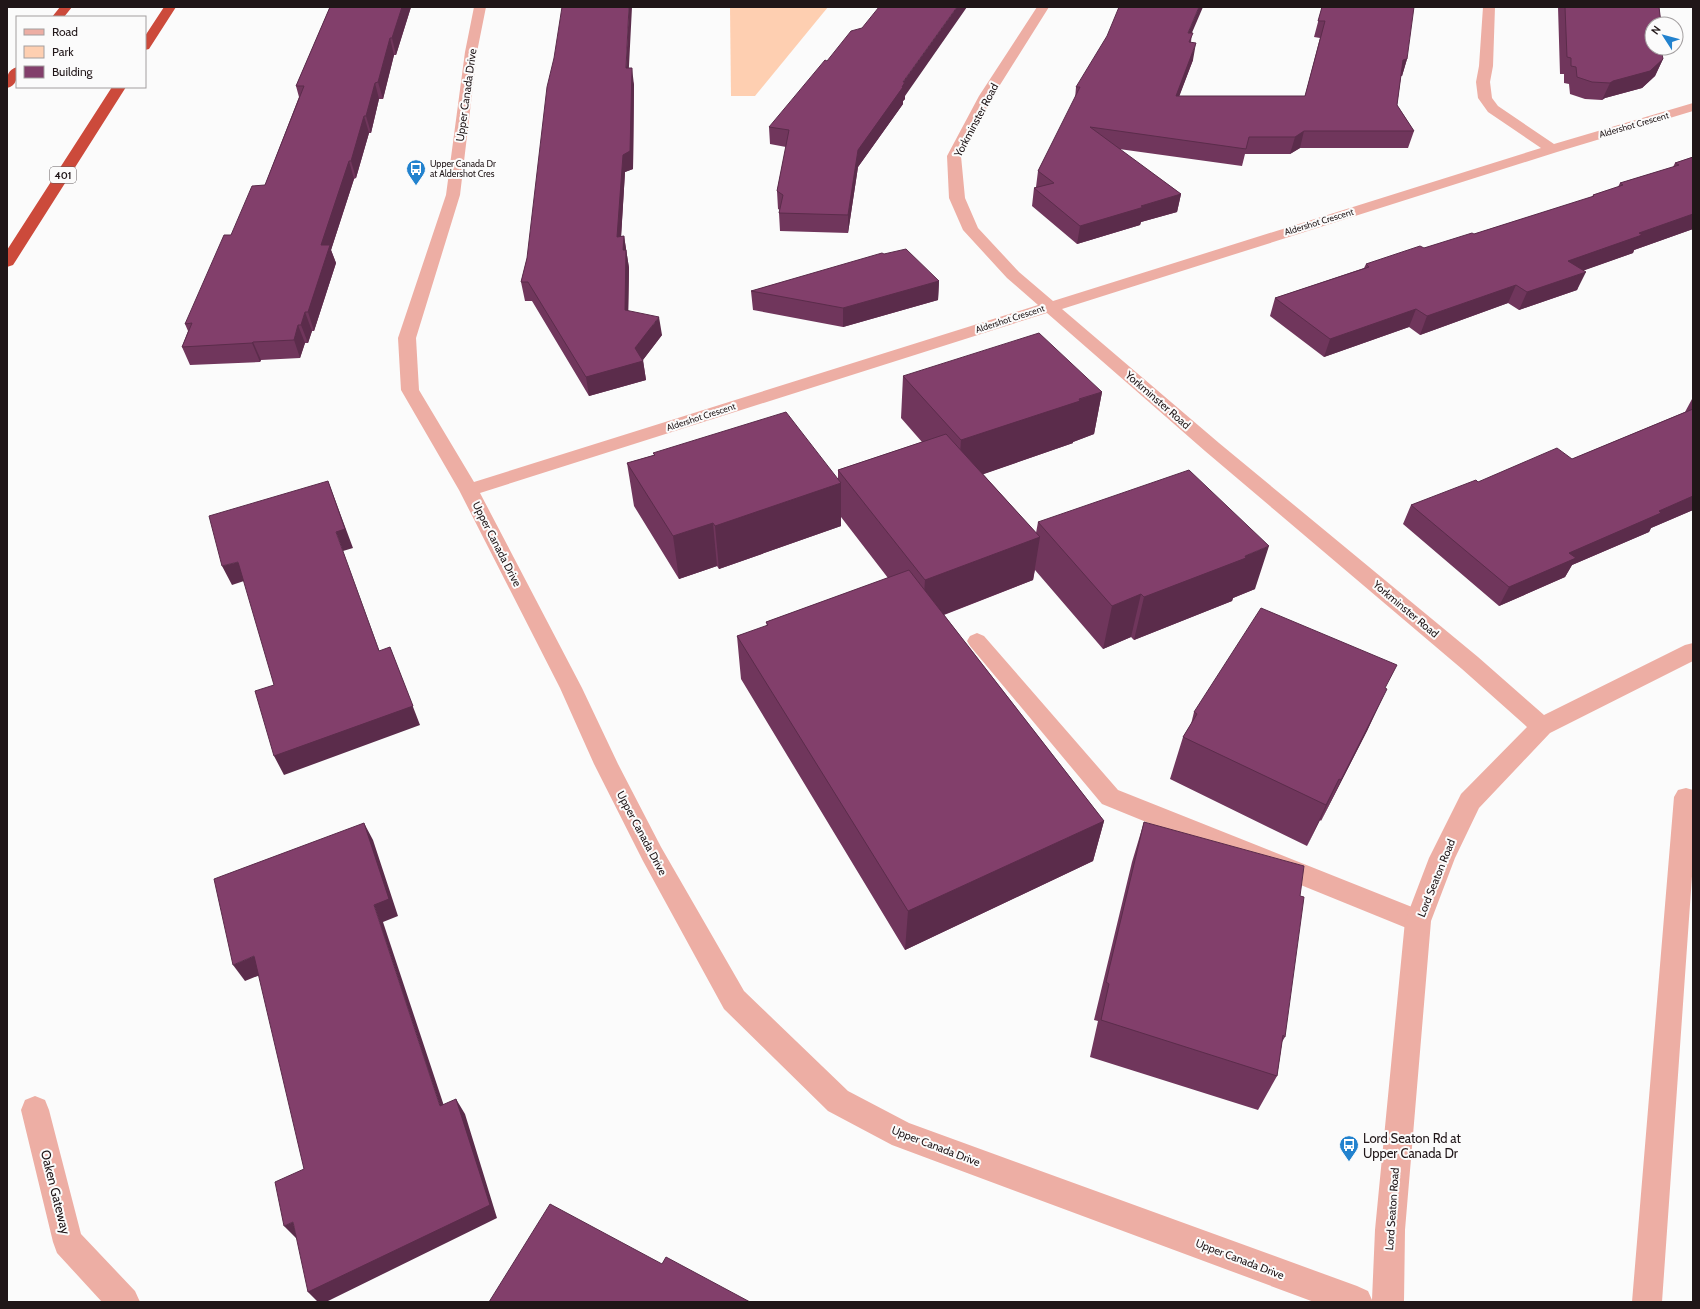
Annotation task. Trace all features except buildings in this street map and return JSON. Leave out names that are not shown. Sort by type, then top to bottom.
[{"type":"highway","points":[[59,16],[66,7]]},
{"type":"highway","points":[[146,44],[170,7]]},
{"type":"highway","points":[[7,84],[16,72]]},
{"type":"highway","name":"401","points":[[7,262],[118,88]]},
{"type":"street","name":"Upper Canada Drive","points":[[480,7],[471,52],[453,196],[406,338],[410,390],[469,490],[571,688],[606,764],[652,854],[734,1000],[838,1101],[902,1135],[1357,1302]]},
{"type":"street","name":"Yorkminster Road","points":[[1043,7],[986,96],[954,156],[957,198],[971,230],[1013,275],[1051,306],[1212,446],[1470,663],[1542,727]]},
{"type":"street","points":[[1489,7],[1486,66],[1482,82],[1485,98],[1493,109],[1552,149]]},
{"type":"street","name":"Aldershot Crescent","points":[[469,490],[1552,149],[1693,107]]},
{"type":"street","name":"Lord Seaton Road","points":[[1388,1302],[1390,1230],[1418,922],[1442,858],[1470,801],[1542,727],[1693,651]]},
{"type":"street","name":"Oaken Gateway","points":[[35,1110],[68,1242],[124,1302]]},
{"type":"lane","points":[[977,641],[1110,797],[1418,922]]},
{"type":"lane","points":[[1647,1302],[1686,798],[1693,799]]},
{"type":"green space","points":[[730,7],[828,7],[755,96],[731,96]]},
{"type":"place","name":"Upper Canada Dr at Aldershot Cres","points":[[416,186]]},
{"type":"place","name":"Lord Seaton Rd at Upper Canada Dr","points":[[1349,1162]]}]
